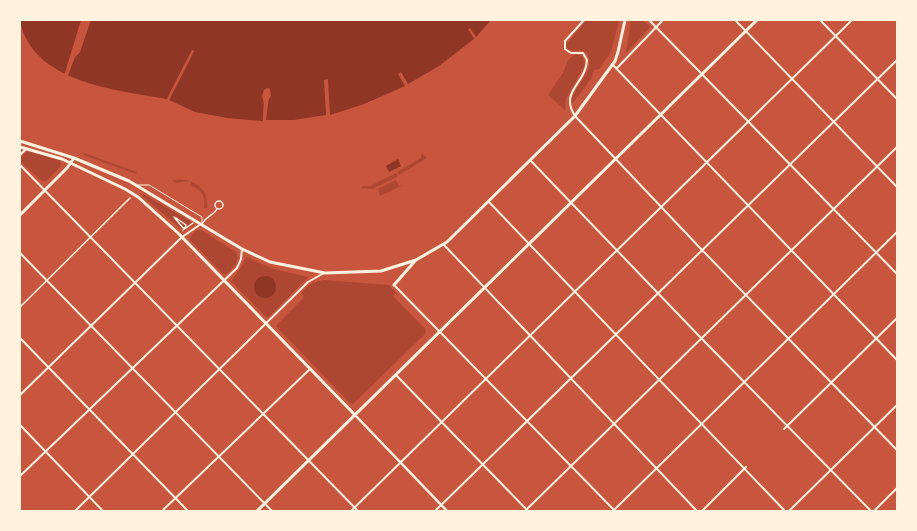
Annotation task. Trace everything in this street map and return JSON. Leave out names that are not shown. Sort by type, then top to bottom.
[{"type":"main road","points":[[20,141],[74,158],[136,185],[242,249],[277,264],[325,273],[381,271],[416,260],[444,245],[575,116],[612,64],[618,52],[626,20]]},
{"type":"main road","points":[[258,511],[757,20]]},
{"type":"main road","points":[[20,147],[27,148],[71,164],[134,194],[182,237],[355,415]]},
{"type":"main road","points":[[20,215],[71,164],[74,158]]},
{"type":"main road","points":[[394,285],[416,260]]},
{"type":"street","points":[[584,20],[564,45],[565,49],[569,53],[583,53],[587,60],[585,71],[569,100],[570,108],[575,116],[660,207],[897,450]]},
{"type":"street","points":[[649,20],[897,274]]},
{"type":"street","points":[[617,69],[663,20]]},
{"type":"street","points":[[735,20],[897,186]]},
{"type":"street","points":[[820,20],[897,98]]},
{"type":"street","points":[[351,511],[852,20]]},
{"type":"street","points":[[436,511],[897,60]]},
{"type":"street","points":[[612,64],[897,360]]},
{"type":"street","points":[[396,375],[527,511],[572,465],[897,147]]},
{"type":"street","points":[[20,155],[27,148]]},
{"type":"street","points":[[531,161],[702,339],[872,511],[897,488]]},
{"type":"street","points":[[20,165],[136,282],[358,511]]},
{"type":"street","points":[[20,307],[130,198]]},
{"type":"street","points":[[489,202],[615,336],[745,468],[785,511]]},
{"type":"street","points":[[20,395],[182,237],[202,224],[206,216],[214,213],[218,208]]},
{"type":"street","points":[[174,217],[186,225],[185,228],[183,228],[174,217]]},
{"type":"street","points":[[183,230],[193,223]]},
{"type":"street","points":[[394,285],[572,465],[614,511],[897,232]]},
{"type":"street","points":[[444,245],[656,469],[698,511]]},
{"type":"street","points":[[20,476],[224,280],[239,264],[242,249]]},
{"type":"street","points":[[20,253],[272,511]]},
{"type":"street","points":[[75,511],[308,282],[325,273]]},
{"type":"street","points":[[784,429],[897,318]]},
{"type":"street","points":[[20,338],[188,511]]},
{"type":"street","points":[[162,511],[310,369]]},
{"type":"street","points":[[789,511],[897,405]]},
{"type":"street","points":[[355,415],[447,511]]},
{"type":"street","points":[[20,426],[103,511]]},
{"type":"street","points":[[702,511],[745,468]]},
{"type":"lane","points":[[136,185],[149,185],[202,217],[202,224]]},
{"type":"shaded area","points":[[491,20],[476,37],[470,28],[468,29],[474,39],[439,66],[408,84],[401,72],[398,74],[405,86],[364,104],[330,115],[328,79],[324,80],[326,115],[294,120],[266,120],[270,89],[264,90],[263,121],[227,118],[195,112],[169,100],[194,51],[192,50],[167,99],[124,92],[79,80],[59,71],[41,58],[28,42],[20,21]]},
{"type":"shaded area","points":[[586,20],[619,20],[611,52],[599,69],[594,70],[591,79],[572,104],[575,91],[587,71],[589,58],[583,51],[572,51],[567,49],[566,44]]},
{"type":"shaded area","points":[[631,20],[643,20],[650,27],[626,53]]},
{"type":"shaded area","points":[[576,54],[582,56],[585,64],[573,87],[570,86],[572,88],[566,99],[565,110],[548,95],[563,73],[568,60]]},
{"type":"shaded area","points":[[28,151],[60,160],[61,166],[46,181],[42,181],[20,161],[20,158]]},
{"type":"shaded area","points":[[84,153],[137,172],[136,174],[83,155]]},
{"type":"shaded area","points":[[422,153],[427,158],[399,175],[397,172],[421,158]]},
{"type":"shaded area","points":[[398,159],[401,166],[389,172],[386,166]]},
{"type":"shaded area","points":[[396,173],[398,176],[397,177],[372,189],[361,188],[363,186],[370,186]]},
{"type":"shaded area","points":[[179,179],[189,181],[175,183],[172,180]]},
{"type":"shaded area","points":[[396,180],[399,186],[403,185],[380,196],[378,189]]},
{"type":"shaded area","points":[[190,181],[202,189],[207,201],[207,208],[204,208],[202,194],[192,186]]},
{"type":"shaded area","points":[[143,194],[194,224],[184,231],[142,196]]},
{"type":"shaded area","points":[[197,230],[201,230],[236,252],[238,259],[237,262],[226,274],[222,273],[190,240],[190,237]]},
{"type":"shaded area","points":[[246,257],[274,269],[308,277],[269,317],[266,317],[231,281],[242,266]]},
{"type":"shaded area","points":[[265,276],[273,279],[276,287],[273,295],[265,298],[257,295],[254,287],[257,279]]},
{"type":"shaded area","points":[[323,280],[389,285],[396,293],[393,296],[426,330],[426,333],[353,404],[349,402],[276,326],[304,297],[301,293],[312,283]]},
{"type":"pier","points":[[81,20],[91,20],[80,52],[75,57],[67,78],[64,76]]},
{"type":"pier","points":[[192,50],[194,51],[168,102],[166,101]]},
{"type":"pier","points":[[267,88],[270,89],[271,96],[267,102],[266,122],[263,123],[264,103],[262,96],[264,90]]}]
